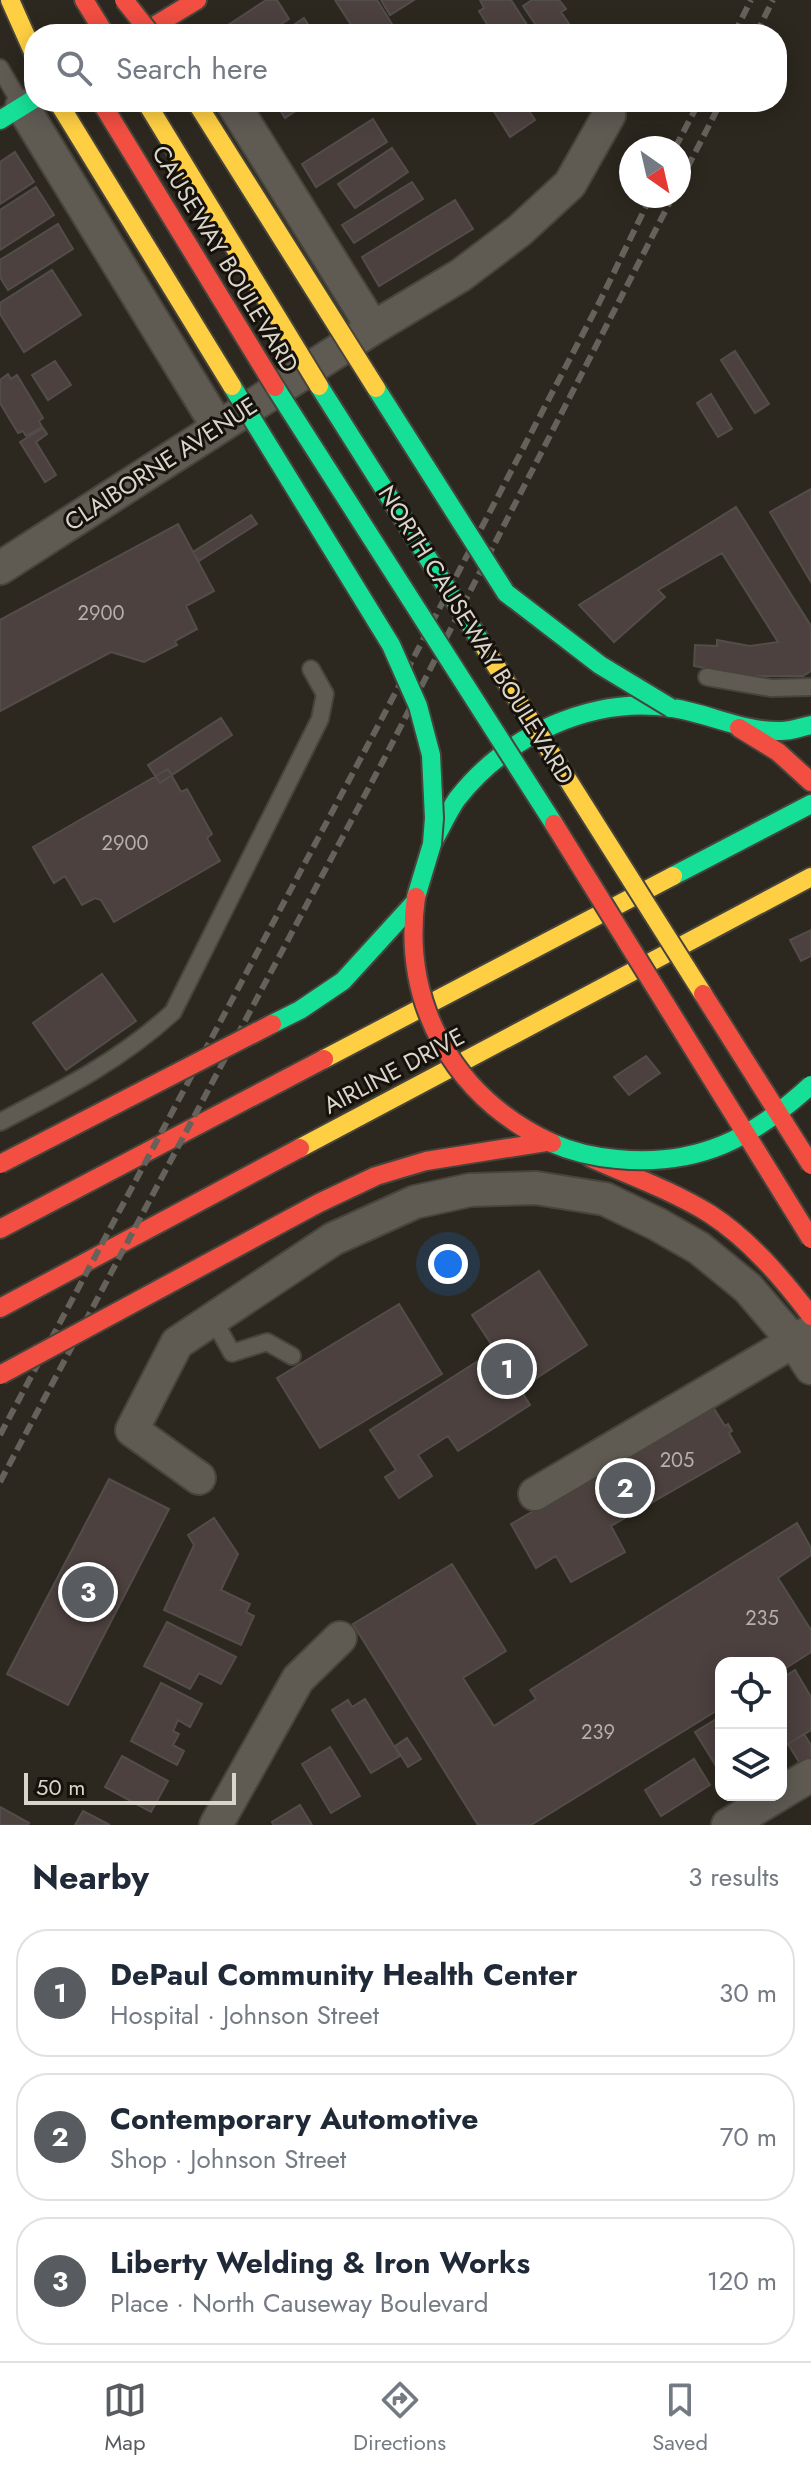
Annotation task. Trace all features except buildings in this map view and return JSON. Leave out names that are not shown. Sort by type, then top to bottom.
[{"type":"main road","points":[[10,0],[24,32]]},
{"type":"main road","points":[[84,0],[99,24]]},
{"type":"main road","points":[[124,0],[143,24]]},
{"type":"main road","points":[[160,24],[183,12]]},
{"type":"main road","points":[[64,112],[391,645],[425,728],[433,770],[433,842]]},
{"type":"main road","name":"CAUSEWAY BOULEVARD","points":[[107,112],[308,441]]},
{"type":"main road","name":"NORTH CAUSEWAY BOULEVARD","points":[[152,112],[341,422],[811,1165]]},
{"type":"main road","points":[[202,112],[506,593],[600,665],[671,708]]},
{"type":"main road","name":"NORTH CAUSEWAY BOULEVARD","points":[[308,441],[585,872],[811,1239]]},
{"type":"main road","points":[[807,1339],[780,1275],[727,1228],[695,1206],[518,1127],[468,1084],[433,1029],[422,999],[415,967],[413,934],[415,902],[422,872],[433,842],[457,800],[490,764],[530,736],[575,716],[623,707],[671,708],[734,725],[783,731],[811,725]]},
{"type":"main road","points":[[734,725],[770,745],[811,782]]},
{"type":"main road","name":"AIRLINE DRIVE","points":[[0,1229],[811,804]]},
{"type":"main road","name":"AIRLINE DRIVE","points":[[0,1308],[811,877]]},
{"type":"main road","points":[[0,1164],[300,1010],[343,981],[415,902]]},
{"type":"main road","points":[[585,1156],[627,1162],[669,1160],[711,1151],[750,1135],[785,1111],[811,1085]]},
{"type":"main road","points":[[0,1375],[319,1203],[376,1176],[426,1161],[546,1142]]},
{"type":"street","points":[[19,108],[218,427]]},
{"type":"street","points":[[238,112],[373,328]]},
{"type":"street","name":"CLAIBORNE AVENUE","points":[[0,568],[373,328],[461,275],[519,231],[570,184],[609,115]]},
{"type":"street","points":[[199,1478],[132,1430],[177,1343],[333,1239],[415,1202],[470,1190],[536,1188],[605,1199],[699,1248],[807,1339],[535,1494]]},
{"type":"street","points":[[216,1825],[298,1679],[340,1638]]},
{"type":"street","points":[[787,1789],[811,1775]]},
{"type":"street","points":[[728,1825],[767,1801]]},
{"type":"lane","points":[[0,68],[19,108]]},
{"type":"lane","points":[[0,1122],[91,1075],[152,1032],[173,1012],[320,719],[325,694],[311,669]]},
{"type":"lane","points":[[707,677],[771,688],[811,687]]},
{"type":"lane","points":[[213,1319],[232,1353],[267,1342],[292,1356]]},
{"type":"railway","points":[[739,24],[751,0]]},
{"type":"railway","points":[[761,24],[773,0]]},
{"type":"railway","points":[[681,136],[694,112]]},
{"type":"railway","points":[[691,161],[716,112]]},
{"type":"railway","points":[[0,1435],[379,724],[599,303],[645,208]]},
{"type":"railway","points":[[0,1482],[383,761],[667,208]]},
{"type":"traffic: fast","points":[[0,120],[24,105]]},
{"type":"traffic: fast","points":[[232,386],[391,645],[418,706],[431,755],[434,818],[432,844],[416,897]]},
{"type":"traffic: fast","points":[[319,386],[486,650]]},
{"type":"traffic: fast","points":[[275,387],[554,824]]},
{"type":"traffic: fast","points":[[376,388],[506,593],[600,665],[671,708]]},
{"type":"traffic: fast","points":[[433,842],[457,799],[477,776],[526,739],[583,714],[643,706],[673,708],[767,731],[785,731],[811,725]]},
{"type":"traffic: fast","points":[[673,876],[811,804]]},
{"type":"traffic: fast","points":[[272,1024],[300,1010],[343,981],[415,902]]},
{"type":"traffic: fast","points":[[552,1143],[584,1154],[617,1159],[646,1160],[699,1153],[745,1134],[768,1120],[811,1085]]},
{"type":"traffic: slow","points":[[10,0],[24,32]]},
{"type":"traffic: slow","points":[[64,112],[232,386]]},
{"type":"traffic: slow","points":[[152,112],[319,386]]},
{"type":"traffic: slow","points":[[202,112],[376,388]]},
{"type":"traffic: slow","points":[[486,650],[703,994]]},
{"type":"traffic: slow","points":[[324,1059],[673,876]]},
{"type":"traffic: slow","points":[[300,1148],[811,877]]},
{"type":"traffic: jam","points":[[84,0],[99,24]]},
{"type":"traffic: jam","points":[[124,0],[143,24]]},
{"type":"traffic: jam","points":[[157,24],[197,0]]},
{"type":"traffic: jam","points":[[107,112],[275,387]]},
{"type":"traffic: jam","points":[[739,728],[778,752],[811,782]]},
{"type":"traffic: jam","points":[[554,824],[811,1239]]},
{"type":"traffic: jam","points":[[416,897],[414,937],[417,975],[427,1010],[442,1044],[462,1074],[488,1101],[518,1124],[552,1143]]},
{"type":"traffic: jam","points":[[703,994],[811,1165]]},
{"type":"traffic: jam","points":[[0,1164],[272,1024]]},
{"type":"traffic: jam","points":[[0,1229],[324,1059]]},
{"type":"traffic: jam","points":[[0,1375],[319,1203],[376,1176],[426,1161],[546,1142]]},
{"type":"traffic: jam","points":[[0,1308],[300,1148]]},
{"type":"traffic: jam","points":[[591,1158],[681,1198],[725,1224],[765,1260],[811,1316]]},
{"type":"place","name":"DePaul Community Health Center","points":[[507,1369]]},
{"type":"place","name":"Contemporary Automotive","points":[[625,1488]]},
{"type":"place","name":"Liberty Welding & Iron Works","points":[[88,1592]]}]
